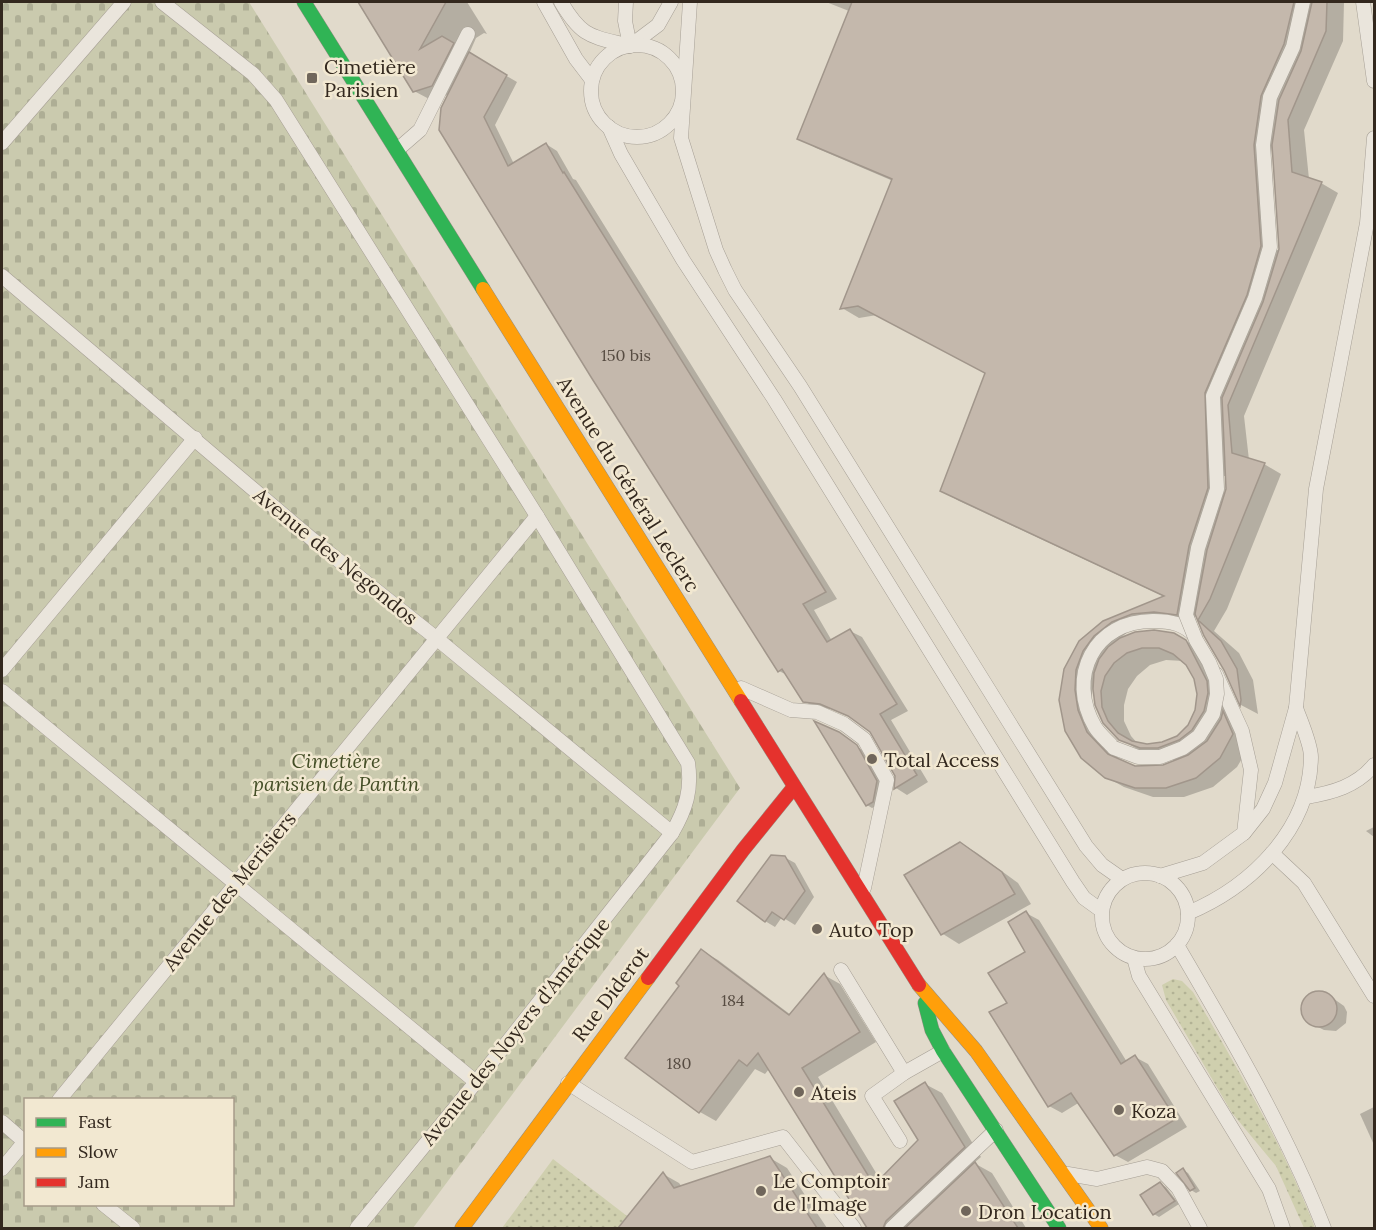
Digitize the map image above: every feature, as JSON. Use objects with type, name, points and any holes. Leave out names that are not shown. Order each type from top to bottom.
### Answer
[{"type":"main road","name":"Avenue du Général Leclerc","points":[[304,2],[920,987],[976,1051],[1101,1228]]},
{"type":"main road","name":"Rue Diderot","points":[[462,1228],[743,850],[794,787]]},
{"type":"main road","name":"Avenue du Général Leclerc","points":[[920,987],[932,1030],[943,1051],[1059,1228]]},
{"type":"lane","points":[[2,143],[124,2]]},
{"type":"lane","name":"Avenue des Noyers d'Amérique","points":[[162,2],[253,74],[276,100],[537,516],[687,763],[690,779],[684,814],[672,833],[476,1082],[357,1228]]},
{"type":"lane","points":[[544,2],[576,59],[592,81]]},
{"type":"lane","points":[[561,2],[572,22],[581,31],[630,46]]},
{"type":"lane","points":[[626,2],[625,21],[630,46]]},
{"type":"lane","points":[[630,46],[658,25],[671,2]]},
{"type":"lane","points":[[690,2],[681,138],[716,250],[735,290],[800,386],[1086,846],[1102,865],[1122,879]]},
{"type":"lane","points":[[1244,833],[1251,770],[1242,731],[1218,678],[1197,638],[1188,628],[1169,621],[1148,621],[1125,625],[1108,634],[1091,652],[1084,670],[1083,689],[1087,711],[1096,729],[1114,748],[1138,757],[1160,757],[1183,748],[1199,736],[1213,714],[1217,694],[1215,679],[1209,662],[1196,640],[1186,615],[1198,548],[1217,489],[1213,396],[1255,298],[1270,247],[1263,146],[1270,97],[1293,47],[1303,2]]},
{"type":"lane","points":[[1363,2],[1374,81]]},
{"type":"lane","points":[[397,150],[420,130],[468,34]]},
{"type":"lane","points":[[630,46],[646,46],[660,51],[672,62],[680,75],[683,91],[674,118],[657,132],[636,137],[622,134],[609,127],[593,106],[591,93],[592,81],[597,68],[606,57],[617,49],[630,46]]},
{"type":"lane","points":[[609,127],[621,154],[683,260],[774,399],[1073,882],[1084,898],[1102,911]]},
{"type":"lane","points":[[1160,876],[1177,888],[1185,899],[1188,913],[1187,927],[1177,945],[1167,953],[1154,958],[1134,958],[1121,952],[1107,938],[1102,911],[1109,893],[1122,879],[1140,873],[1160,876],[1203,863],[1244,833],[1263,809],[1275,783],[1296,708],[1316,489],[1367,223],[1374,138]]},
{"type":"lane","name":"Avenue des Negondos","points":[[2,276],[313,540],[436,638],[672,833]]},
{"type":"lane","points":[[2,670],[195,438]]},
{"type":"lane","name":"Avenue des Merisiers","points":[[61,1098],[537,516]]},
{"type":"lane","points":[[730,682],[791,710],[818,712],[844,724],[864,739],[887,780],[863,896]]},
{"type":"lane","points":[[2,691],[476,1082]]},
{"type":"lane","points":[[1188,913],[1219,897],[1245,879],[1272,853],[1297,819],[1306,797],[1311,754],[1296,708]]},
{"type":"lane","points":[[1306,797],[1349,786],[1374,765]]},
{"type":"lane","points":[[1272,853],[1304,883],[1374,996]]},
{"type":"lane","points":[[1177,945],[1279,1125],[1305,1179],[1324,1228]]},
{"type":"lane","points":[[1134,958],[1139,976],[1269,1189],[1283,1228]]},
{"type":"lane","points":[[841,970],[904,1073]]},
{"type":"lane","points":[[900,1141],[872,1096],[904,1073],[943,1051]]},
{"type":"lane","points":[[568,1083],[692,1162],[783,1137],[854,1228]]},
{"type":"lane","points":[[2,1122],[24,1140]]},
{"type":"lane","points":[[892,1228],[996,1130]]},
{"type":"lane","points":[[2,1168],[24,1142]]},
{"type":"lane","points":[[1061,1173],[1096,1179],[1147,1167],[1162,1171],[1178,1188],[1200,1228]]},
{"type":"lane","points":[[106,1206],[133,1228]]},
{"type":"green space","name":"Cimetière parisien de Pantin","points":[[2,2],[249,2],[740,788],[413,1228],[2,1228]]},
{"type":"green space","points":[[1173,979],[1182,981],[1193,992],[1227,1050],[1289,1167],[1315,1228],[1304,1228],[1276,1166],[1232,1113],[1166,1000],[1162,985]]},
{"type":"green space","points":[[553,1159],[627,1216],[618,1228],[502,1228]]},
{"type":"building","points":[[358,2],[446,2],[420,49],[442,36],[454,43],[432,86],[413,92]]},
{"type":"building","points":[[852,2],[1294,2],[1284,44],[1261,96],[1254,145],[1261,246],[1247,295],[1205,393],[1208,488],[1189,546],[1177,615],[1154,612],[1132,614],[1112,622],[1094,636],[1083,651],[1076,670],[1075,690],[1078,710],[1087,732],[1108,754],[1135,766],[1163,765],[1188,755],[1207,741],[1221,719],[1223,711],[1233,734],[1220,758],[1196,778],[1166,788],[1135,788],[1105,778],[1081,758],[1065,731],[1059,700],[1064,669],[1079,641],[1103,621],[1164,596],[940,491],[985,373],[858,306],[840,309],[892,179],[797,139]]},
{"type":"building","points":[[1312,2],[1327,2],[1326,31],[1288,120],[1292,172],[1322,182],[1228,405],[1232,453],[1265,463],[1210,599],[1198,620],[1221,641],[1237,669],[1240,706],[1195,614],[1207,550],[1226,489],[1222,398],[1263,302],[1279,249],[1272,145],[1279,100],[1301,51]]},
{"type":"building","points":[[469,52],[507,75],[484,117],[508,166],[546,143],[826,592],[803,604],[827,642],[850,629],[897,704],[880,714],[917,775],[894,789],[895,776],[870,732],[848,716],[820,704],[803,702],[782,669],[778,672],[591,377],[439,130],[441,108]]},
{"type":"building","points":[[1154,630],[1174,633],[1186,640],[1207,681],[1208,693],[1204,711],[1192,730],[1179,740],[1158,748],[1140,748],[1119,740],[1103,723],[1095,705],[1094,673],[1099,659],[1108,647],[1120,638],[1135,632]],"holes":[[[1142,648],[1159,648],[1173,654],[1186,665],[1194,679],[1197,694],[1195,710],[1188,725],[1177,736],[1162,742],[1147,744],[1132,741],[1118,733],[1108,721],[1102,707],[1101,691],[1105,676],[1114,663],[1127,653]]]},
{"type":"building","points":[[814,721],[839,732],[857,745],[877,781],[873,802],[866,806]]},
{"type":"building","points":[[960,842],[1002,872],[1015,894],[941,935],[904,875]]},
{"type":"building","points":[[771,855],[785,856],[805,891],[784,920],[772,912],[765,922],[737,901]]},
{"type":"building","points":[[1026,911],[1121,1064],[1135,1055],[1176,1119],[1114,1156],[1071,1093],[1048,1107],[989,1012],[1007,1003],[988,973],[1025,952],[1008,922]]},
{"type":"building","points":[[701,949],[789,1015],[824,973],[860,1032],[802,1068],[874,1185],[918,1140],[894,1101],[925,1082],[965,1147],[886,1221],[883,1228],[867,1228],[758,1053],[747,1066],[739,1060],[699,1113],[625,1058],[679,986],[676,983]]},
{"type":"building","points":[[1319,991],[1332,996],[1337,1009],[1332,1022],[1319,1027],[1306,1022],[1301,1009],[1306,996]]},
{"type":"building","name":"Le Comptoir de l'Image","points":[[770,1156],[817,1228],[618,1228],[663,1172],[674,1188]]},
{"type":"building","name":"Dron Location","points":[[975,1162],[1018,1228],[905,1228]]},
{"type":"building","points":[[1183,1168],[1195,1188],[1190,1191],[1176,1173]]},
{"type":"building","points":[[1160,1182],[1175,1201],[1153,1215],[1140,1195]]},
{"type":"traffic: fast","points":[[304,2],[483,289]]},
{"type":"traffic: fast","points":[[925,1003],[932,1030],[943,1051],[1059,1228]]},
{"type":"traffic: slow","points":[[483,289],[741,701]]},
{"type":"traffic: slow","points":[[462,1228],[648,978]]},
{"type":"traffic: slow","points":[[919,985],[976,1051],[1101,1228]]},
{"type":"traffic: jam","points":[[741,701],[919,985]]},
{"type":"traffic: jam","points":[[648,978],[743,850],[794,787]]},
{"type":"place","name":"Cimetière Parisien","points":[[312,78]]},
{"type":"place","name":"Total Access","points":[[872,759]]},
{"type":"place","name":"Auto Top","points":[[817,929]]},
{"type":"place","name":"Ateis","points":[[799,1092]]},
{"type":"place","name":"Koza","points":[[1119,1110]]},
{"type":"place","name":"Le Comptoir de l'Image","points":[[761,1191]]},
{"type":"place","name":"Dron Location","points":[[966,1211]]}]
